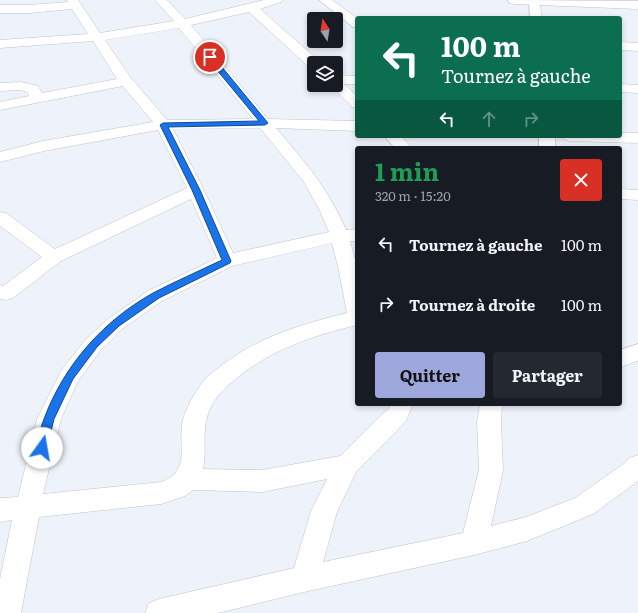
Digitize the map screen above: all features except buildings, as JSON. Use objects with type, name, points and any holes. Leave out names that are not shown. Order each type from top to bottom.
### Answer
[{"type":"street","points":[[161,0],[182,23],[311,180],[329,211],[348,236],[349,271],[355,304]]},
{"type":"street","points":[[0,44],[96,36],[182,23],[252,8],[277,0]]},
{"type":"street","points":[[325,0],[355,22]]},
{"type":"street","points":[[514,0],[638,5]]},
{"type":"street","points":[[534,1],[536,16]]},
{"type":"street","points":[[0,9],[30,9],[74,2],[126,81],[163,125],[196,190],[227,261]]},
{"type":"street","points":[[252,8],[307,58]]},
{"type":"street","points":[[622,46],[638,47]]},
{"type":"street","points":[[343,79],[355,80]]},
{"type":"street","points":[[0,106],[126,81]]},
{"type":"street","points":[[0,87],[27,86],[33,89],[37,98]]},
{"type":"street","points":[[622,88],[638,89]]},
{"type":"street","points":[[343,91],[355,102]]},
{"type":"street","points":[[0,157],[44,146],[163,125],[265,123],[355,126]]},
{"type":"street","points":[[394,138],[402,146]]},
{"type":"street","points":[[622,138],[638,138]]},
{"type":"street","points":[[2,295],[54,257],[196,190]]},
{"type":"street","points":[[622,194],[638,195]]},
{"type":"street","points":[[0,217],[54,257]]},
{"type":"street","points":[[7,613],[28,506],[49,419],[68,377],[93,345],[115,324],[156,296],[227,261],[348,236]]},
{"type":"street","points":[[0,510],[161,492],[177,488],[187,479],[191,470],[195,419],[210,388],[234,367],[255,352],[282,339],[312,328],[355,318]]},
{"type":"street","points":[[622,358],[638,352]]},
{"type":"street","points":[[304,579],[324,511],[347,465],[398,414],[401,406]]},
{"type":"street","points":[[474,543],[491,470],[489,422],[491,406]]},
{"type":"street","points":[[187,479],[262,481],[347,465]]},
{"type":"street","points":[[159,613],[304,579],[474,543],[527,529],[584,506],[634,470],[638,465]]},
{"type":"route","points":[[42,448],[49,419],[68,377],[93,345],[115,324],[156,296],[227,261],[196,190],[163,125],[265,123],[210,57]]}]
